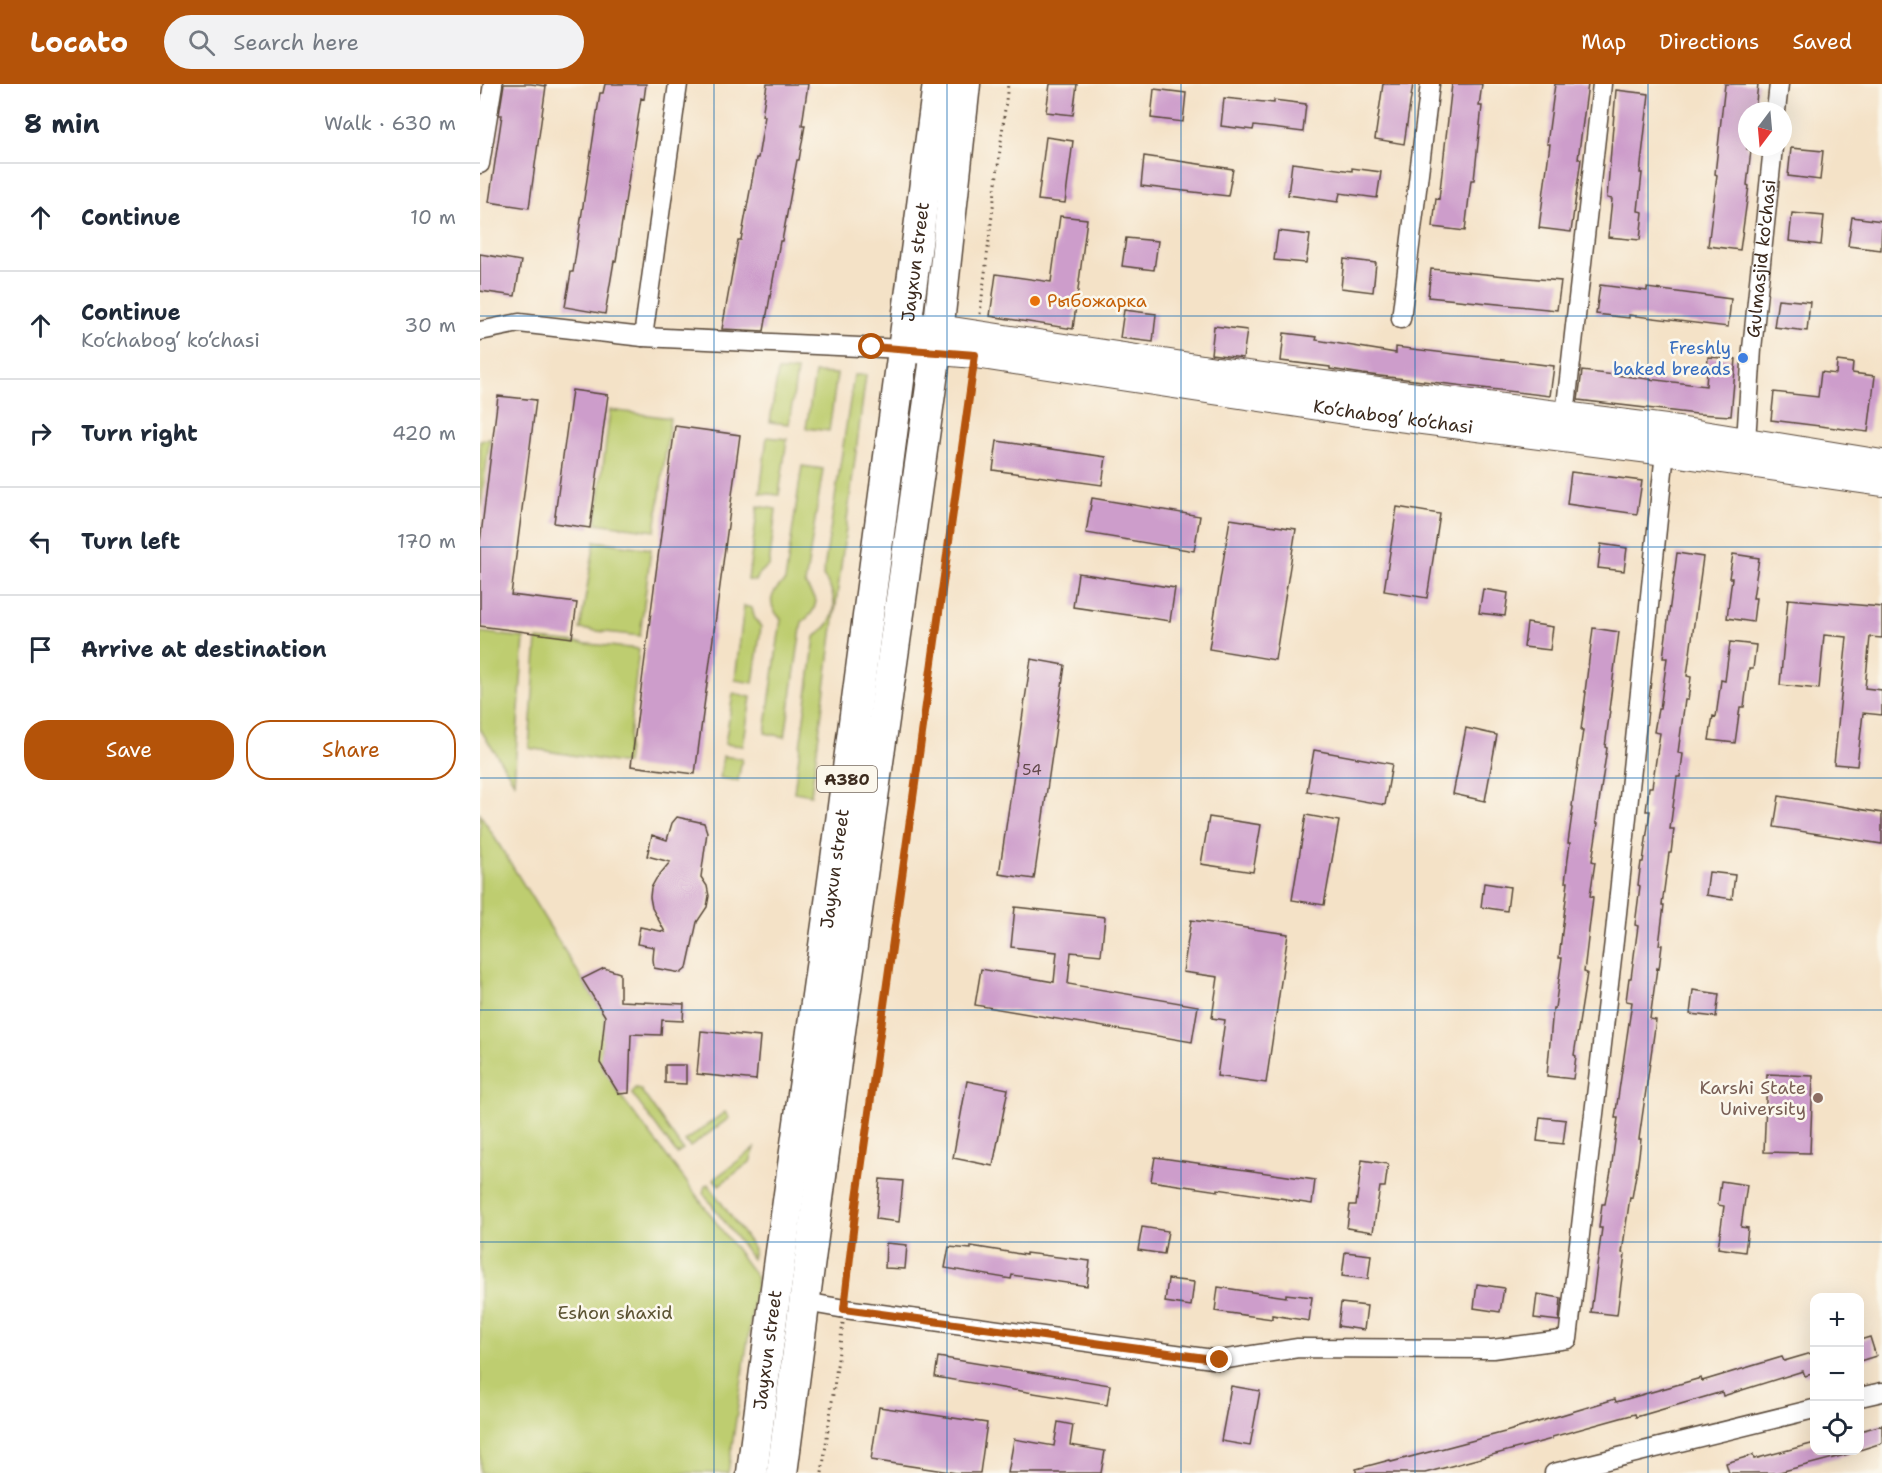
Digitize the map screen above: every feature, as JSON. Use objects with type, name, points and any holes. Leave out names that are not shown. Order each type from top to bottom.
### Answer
[{"type":"highway","name":"Jayxun street","points":[[782,1473],[807,1289],[822,1060],[868,618],[938,84]]},
{"type":"highway","name":"Jayxun street","points":[[752,1473],[778,1273],[822,1060],[898,621],[938,340],[965,84]]},
{"type":"highway","points":[[868,618],[898,621]]},
{"type":"highway","points":[[778,1273],[807,1289]]},
{"type":"main road","name":"Ko‘chabog‘ ko‘chasi","points":[[906,337],[1216,370],[1666,428],[1882,463]]},
{"type":"main road","name":"Ko‘chabog‘ ko‘chasi","points":[[976,344],[1352,412],[1665,452],[1882,483]]},
{"type":"street","points":[[480,164],[493,84]]},
{"type":"street","points":[[643,337],[678,84]]},
{"type":"street","points":[[1401,319],[1430,84]]},
{"type":"street","points":[[1565,415],[1602,84]]},
{"type":"street","points":[[1777,102],[1779,84]]},
{"type":"street","name":"Gulmasjid ko'chasi","points":[[1746,441],[1752,349],[1772,156]]},
{"type":"street","points":[[480,331],[519,323],[643,337],[906,337]]},
{"type":"street","points":[[807,1289],[844,1309],[1220,1360],[1298,1348],[1493,1350],[1568,1339],[1614,943],[1665,452]]},
{"type":"street","points":[[1864,1396],[1882,1392]]},
{"type":"street","points":[[1554,1473],[1810,1410]]},
{"type":"path","points":[[822,1473],[856,1205],[976,344],[1008,84]]},
{"type":"green space","points":[[778,371],[797,371],[789,424],[770,422]]},
{"type":"green space","points":[[815,373],[837,374],[829,431],[806,428]]},
{"type":"green space","points":[[854,375],[866,375],[811,795],[794,792],[815,637],[828,625],[834,611],[834,599],[823,576]]},
{"type":"green space","points":[[610,410],[670,418],[655,531],[596,523]]},
{"type":"green space","points":[[767,437],[787,439],[779,495],[760,493]]},
{"type":"green space","points":[[490,438],[480,512],[480,441]]},
{"type":"green space","points":[[802,466],[823,469],[805,584],[816,601],[811,613],[802,622],[785,737],[765,733],[781,619],[773,608],[772,599],[773,594],[785,581]]},
{"type":"green space","points":[[758,506],[776,509],[769,566],[760,572],[756,581],[748,580]]},
{"type":"green space","points":[[595,541],[651,549],[640,636],[580,629]]},
{"type":"green space","points":[[744,606],[752,608],[755,619],[761,627],[753,683],[735,680]]},
{"type":"green space","points":[[480,632],[524,638],[514,782],[480,729]]},
{"type":"green space","points":[[537,639],[639,649],[626,764],[529,748]]},
{"type":"green space","points":[[733,694],[751,697],[743,746],[725,744]]},
{"type":"green space","points":[[723,756],[742,759],[738,781],[720,778]]},
{"type":"green space","name":"Eshon shaxid","points":[[480,814],[605,1016],[601,1063],[619,1094],[757,1278],[728,1473],[480,1473]]},
{"type":"green space","points":[[635,1088],[640,1089],[683,1150],[677,1154],[632,1094]]},
{"type":"green space","points":[[725,1112],[729,1118],[690,1147],[685,1141]]},
{"type":"green space","points":[[755,1148],[750,1162],[719,1185],[714,1179]]},
{"type":"green space","points":[[708,1184],[754,1249],[752,1259],[703,1193]]},
{"type":"building","points":[[504,84],[546,86],[529,208],[489,202],[502,115],[499,115]]},
{"type":"building","points":[[605,84],[646,84],[644,99],[641,98],[616,261],[614,261],[605,314],[565,307],[571,272],[573,272],[600,93],[603,93]]},
{"type":"building","points":[[767,84],[808,84],[802,125],[805,125],[799,160],[797,160],[782,241],[780,241],[764,331],[722,329],[738,240],[741,240],[756,158],[758,158],[765,116],[762,116]]},
{"type":"building","points":[[1050,84],[1077,84],[1073,115],[1046,112]]},
{"type":"building","points":[[1383,84],[1413,84],[1404,144],[1375,139]]},
{"type":"building","points":[[1452,84],[1482,84],[1479,106],[1482,106],[1474,180],[1471,180],[1465,231],[1433,227],[1436,198],[1439,199]]},
{"type":"building","points":[[1555,84],[1588,84],[1571,232],[1539,228]]},
{"type":"building","points":[[1725,84],[1758,84],[1756,102],[1738,102],[1738,156],[1750,156],[1747,185],[1749,186],[1740,250],[1708,246],[1717,175],[1715,174]]},
{"type":"building","points":[[1154,89],[1186,93],[1183,122],[1151,118]]},
{"type":"building","points":[[1616,90],[1649,94],[1640,173],[1642,173],[1638,211],[1643,212],[1640,240],[1608,237],[1612,199],[1607,198]]},
{"type":"building","points":[[1224,98],[1306,104],[1303,132],[1254,126],[1253,130],[1221,126]]},
{"type":"building","points":[[1046,137],[1073,141],[1065,203],[1038,200]]},
{"type":"building","points":[[1792,148],[1823,151],[1820,180],[1788,176]]},
{"type":"building","points":[[1144,156],[1233,169],[1228,196],[1141,186]]},
{"type":"building","points":[[1292,163],[1352,171],[1352,168],[1381,172],[1377,198],[1340,193],[1338,202],[1288,195]]},
{"type":"building","points":[[1792,213],[1824,216],[1821,245],[1789,241]]},
{"type":"building","name":"Рыбожарка","points":[[1060,216],[1087,219],[1073,329],[990,316],[996,274],[1051,282]]},
{"type":"building","points":[[1852,217],[1882,221],[1881,250],[1848,246]]},
{"type":"building","points":[[1278,231],[1310,235],[1306,263],[1274,260]]},
{"type":"building","points":[[1126,238],[1158,241],[1154,270],[1122,266]]},
{"type":"building","points":[[480,254],[521,261],[515,296],[480,291]]},
{"type":"building","points":[[1344,259],[1376,263],[1373,292],[1341,288]]},
{"type":"building","points":[[1431,269],[1561,281],[1557,310],[1428,297]]},
{"type":"building","points":[[1600,285],[1647,291],[1647,288],[1731,299],[1728,327],[1629,315],[1629,318],[1596,314]]},
{"type":"building","points":[[1778,299],[1810,302],[1807,331],[1774,327]]},
{"type":"building","points":[[1124,310],[1156,314],[1153,342],[1120,338]]},
{"type":"building","points":[[1214,326],[1247,330],[1243,358],[1211,354]]},
{"type":"building","points":[[1284,333],[1317,337],[1316,340],[1396,353],[1396,347],[1554,366],[1550,396],[1363,374],[1281,361]]},
{"type":"building","points":[[1708,357],[1736,359],[1731,416],[1578,400],[1582,371],[1706,386]]},
{"type":"building","points":[[1837,361],[1853,363],[1852,373],[1875,376],[1868,432],[1771,420],[1774,392],[1818,397],[1821,372],[1836,374]]},
{"type":"building","points":[[572,390],[608,395],[590,528],[554,523]]},
{"type":"building","points":[[498,396],[536,400],[511,595],[577,603],[572,638],[480,626],[480,543]]},
{"type":"building","points":[[675,426],[740,435],[695,774],[631,766]]},
{"type":"building","points":[[997,441],[1106,457],[1102,485],[993,470]]},
{"type":"building","points":[[1571,472],[1642,481],[1637,514],[1567,504]]},
{"type":"building","points":[[1092,498],[1200,516],[1194,551],[1086,533]]},
{"type":"building","points":[[1397,507],[1440,514],[1427,598],[1384,591]]},
{"type":"building","points":[[1230,519],[1296,529],[1275,660],[1209,649]]},
{"type":"building","points":[[1601,544],[1627,548],[1624,571],[1598,568]]},
{"type":"building","points":[[1677,553],[1703,557],[1687,676],[1691,677],[1688,700],[1685,700],[1678,753],[1683,754],[1680,777],[1677,777],[1670,829],[1674,829],[1662,905],[1664,905],[1659,945],[1662,945],[1650,1019],[1656,1020],[1639,1139],[1641,1139],[1638,1163],[1632,1198],[1630,1197],[1622,1253],[1625,1254],[1617,1315],[1591,1312],[1602,1228],[1599,1228],[1602,1204],[1605,1204],[1611,1171],[1618,1118],[1615,1118],[1632,1002],[1626,1001],[1638,926],[1635,925],[1640,886],[1638,885],[1650,811],[1646,811],[1649,787],[1652,787],[1660,733],[1654,732],[1658,709],[1660,709],[1667,658],[1663,658]]},
{"type":"building","points":[[1733,554],[1759,558],[1753,598],[1756,598],[1753,622],[1727,618]]},
{"type":"building","points":[[1078,573],[1175,588],[1170,621],[1073,607]]},
{"type":"building","points":[[1483,589],[1508,593],[1505,616],[1479,613]]},
{"type":"building","points":[[1788,599],[1882,607],[1882,638],[1870,637],[1865,688],[1882,690],[1882,715],[1863,713],[1857,766],[1834,764],[1847,637],[1824,635],[1819,689],[1780,685]]},
{"type":"building","points":[[1527,623],[1553,627],[1550,650],[1524,647]]},
{"type":"building","points":[[1593,628],[1619,632],[1592,861],[1595,862],[1590,896],[1593,897],[1584,972],[1587,973],[1574,1055],[1576,1056],[1573,1079],[1547,1076],[1553,1008],[1555,1008],[1562,958],[1559,958],[1568,882],[1565,882],[1570,843],[1568,843],[1583,730],[1581,730]]},
{"type":"building","points":[[1730,642],[1756,645],[1753,669],[1749,669],[1744,707],[1740,707],[1735,743],[1709,740],[1713,716],[1716,717],[1721,680],[1725,681]]},
{"type":"building","points":[[1031,659],[1065,665],[1034,879],[999,874]]},
{"type":"building","points":[[1466,728],[1497,735],[1485,801],[1453,794]]},
{"type":"building","points":[[1314,750],[1392,764],[1385,805],[1307,791]]},
{"type":"building","points":[[1779,796],[1882,813],[1882,844],[1774,827]]},
{"type":"building","points":[[1306,815],[1339,821],[1324,905],[1292,900]]},
{"type":"building","points":[[677,817],[704,823],[707,832],[701,877],[707,886],[709,896],[707,907],[697,922],[687,968],[681,973],[654,968],[654,947],[637,944],[640,927],[665,932],[652,908],[650,897],[651,888],[656,879],[670,862],[647,856],[652,835],[667,840],[672,823]]},
{"type":"building","points":[[1209,817],[1261,825],[1253,872],[1201,864]]},
{"type":"building","points":[[1709,872],[1735,875],[1732,899],[1706,895]]},
{"type":"building","points":[[1484,883],[1510,887],[1507,911],[1481,907]]},
{"type":"building","points":[[1015,907],[1105,917],[1101,955],[1071,952],[1068,984],[1198,1006],[1192,1042],[975,1005],[981,969],[1054,982],[1057,952],[1011,947]]},
{"type":"building","points":[[1191,920],[1288,934],[1266,1083],[1217,1076],[1225,1020],[1212,1018],[1218,977],[1183,972]]},
{"type":"building","points":[[604,968],[620,973],[620,1001],[684,1004],[683,1021],[662,1020],[661,1035],[631,1034],[629,1093],[619,1094],[600,1063],[605,1016],[582,979]]},
{"type":"building","points":[[1693,990],[1719,994],[1716,1017],[1690,1014]]},
{"type":"building","points":[[701,1031],[760,1037],[756,1080],[697,1074]]},
{"type":"building","points":[[665,1065],[686,1065],[686,1084],[665,1083]]},
{"type":"building","points":[[1767,1074],[1813,1076],[1810,1153],[1764,1152]]},
{"type":"building","points":[[967,1081],[1008,1089],[993,1166],[953,1158]]},
{"type":"building","points":[[1540,1117],[1566,1120],[1563,1144],[1537,1141]]},
{"type":"building","points":[[1155,1157],[1315,1180],[1312,1204],[1151,1181]]},
{"type":"building","points":[[1362,1160],[1388,1164],[1385,1187],[1380,1187],[1373,1232],[1347,1228],[1350,1205],[1356,1205]]},
{"type":"building","points":[[880,1179],[903,1181],[899,1222],[876,1219]]},
{"type":"building","points":[[1721,1181],[1747,1185],[1741,1227],[1748,1228],[1745,1252],[1718,1248],[1724,1206],[1718,1205]]},
{"type":"building","points":[[1142,1227],[1168,1231],[1164,1254],[1138,1250]]},
{"type":"building","points":[[886,1243],[907,1245],[905,1269],[885,1268]]},
{"type":"building","points":[[971,1246],[1026,1255],[1026,1253],[1090,1261],[1087,1286],[1012,1275],[1011,1279],[945,1268],[949,1247],[971,1249]]},
{"type":"building","points":[[1345,1252],[1371,1255],[1368,1279],[1342,1276]]},
{"type":"building","points":[[1168,1279],[1194,1282],[1191,1306],[1165,1302]]},
{"type":"building","points":[[1477,1284],[1504,1288],[1500,1312],[1474,1308]]},
{"type":"building","points":[[1218,1287],[1286,1297],[1286,1294],[1312,1297],[1309,1321],[1272,1315],[1272,1319],[1215,1311]]},
{"type":"building","points":[[1537,1294],[1561,1298],[1559,1321],[1534,1318]]},
{"type":"building","points":[[1341,1303],[1367,1306],[1364,1330],[1338,1326]]},
{"type":"building","points":[[1870,1337],[1876,1356],[1864,1360],[1864,1339]]},
{"type":"building","points":[[1810,1353],[1810,1374],[1805,1376],[1803,1371],[1723,1396],[1722,1392],[1636,1417],[1635,1414],[1425,1473],[1356,1473],[1356,1469],[1505,1432],[1615,1399],[1616,1402],[1701,1378],[1702,1381],[1782,1357],[1784,1361]]},
{"type":"building","points":[[938,1357],[1110,1385],[1107,1405],[935,1377]]},
{"type":"building","points":[[1231,1386],[1260,1391],[1250,1446],[1221,1441]]},
{"type":"building","points":[[879,1407],[987,1423],[980,1473],[957,1473],[871,1460]]},
{"type":"building","points":[[1058,1422],[1073,1425],[1070,1445],[1105,1451],[1101,1473],[1008,1473],[1014,1439],[1054,1446]]},
{"type":"building","points":[[1882,1425],[1882,1443],[1864,1449],[1864,1430]]},
{"type":"building","points":[[1810,1444],[1810,1455],[1845,1455],[1776,1473],[1729,1473],[1726,1463],[1753,1455],[1754,1459]]},
{"type":"place","name":"Рыбожарка","points":[[1035,301]]},
{"type":"place","name":"Freshly baked breads","points":[[1743,358]]},
{"type":"place","name":"Karshi State University","points":[[1818,1098]]},
{"type":"route","points":[[872,347],[975,355],[856,1205],[844,1309],[1220,1360]]}]
